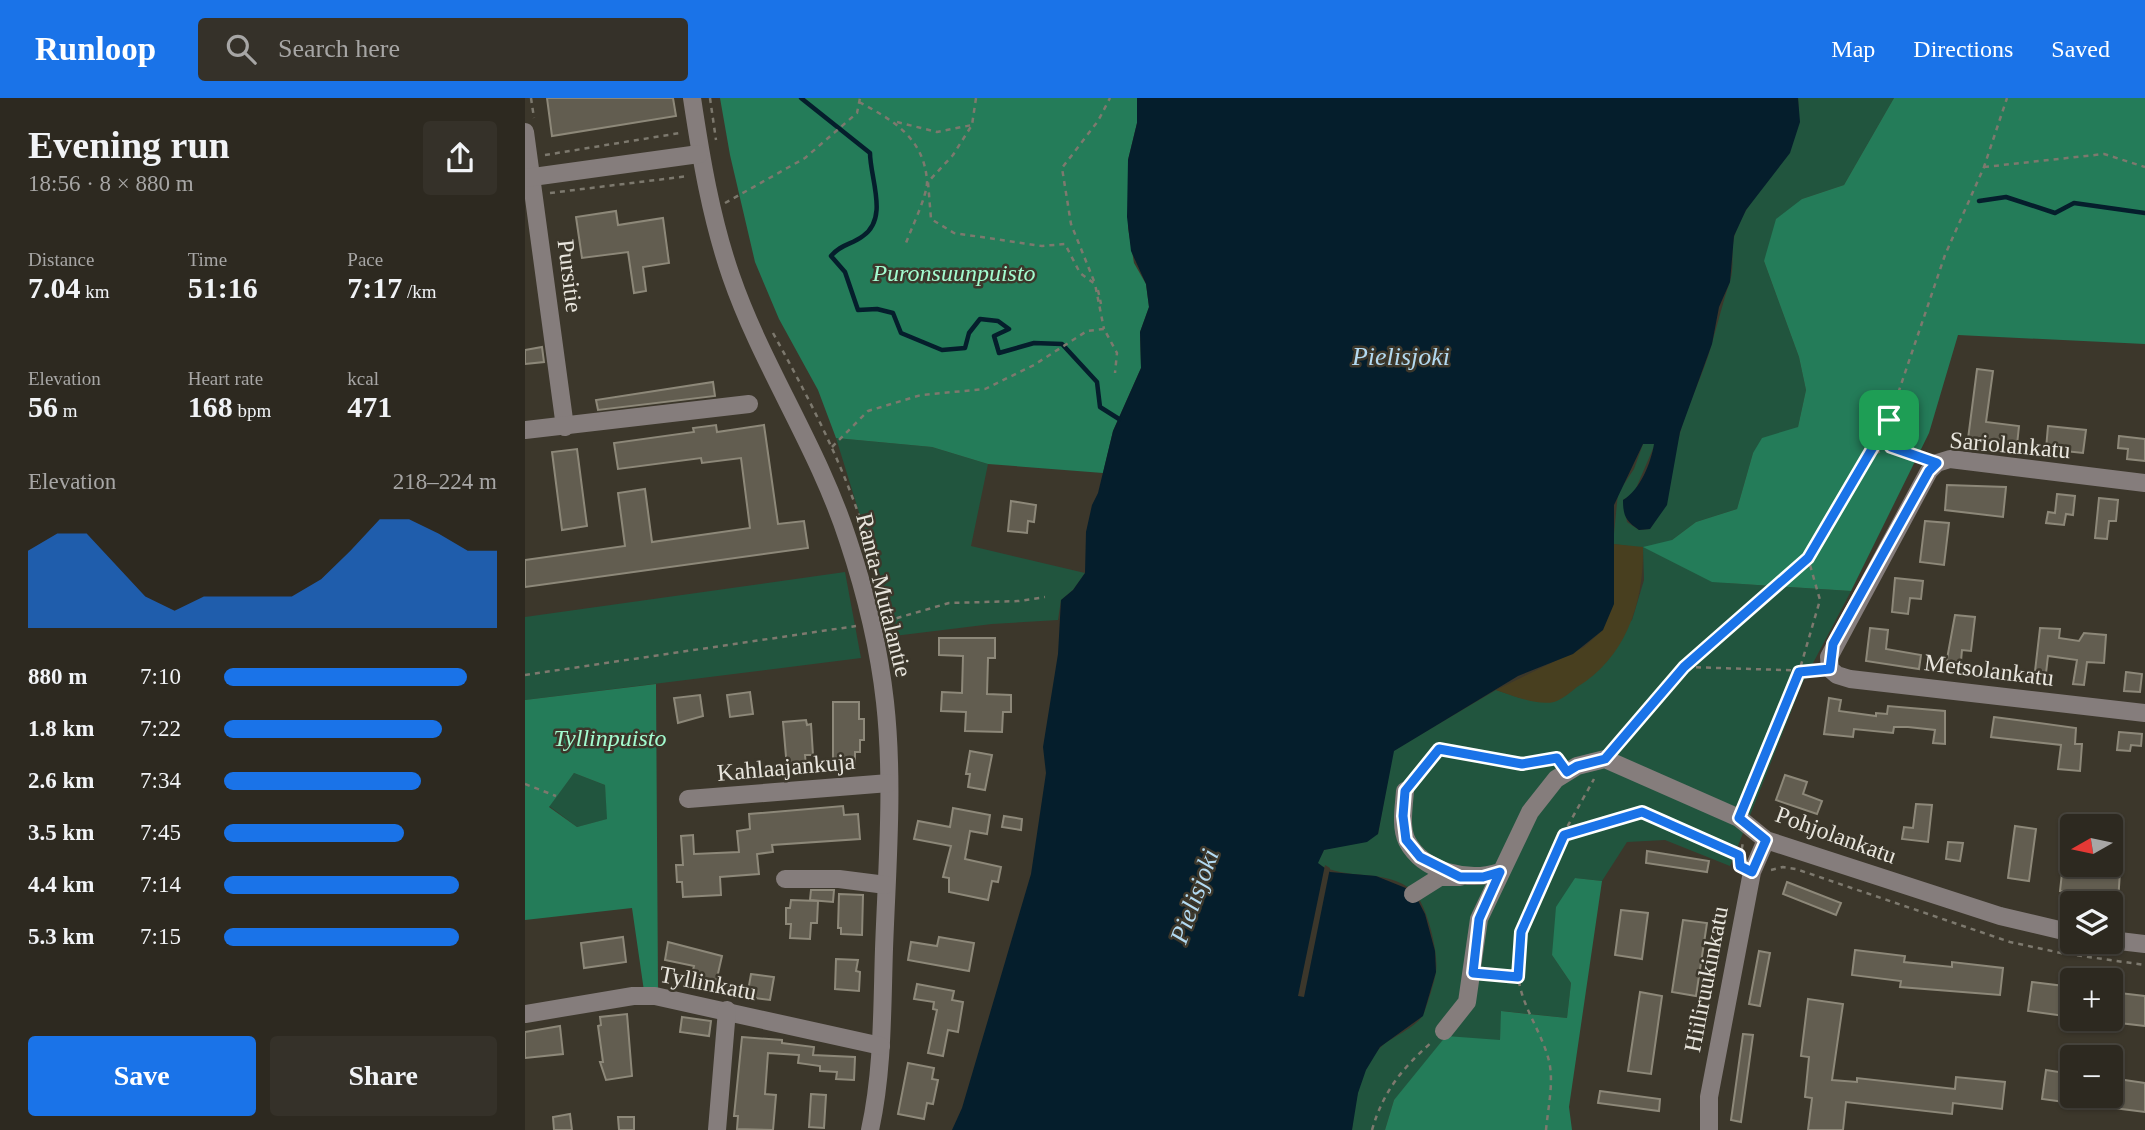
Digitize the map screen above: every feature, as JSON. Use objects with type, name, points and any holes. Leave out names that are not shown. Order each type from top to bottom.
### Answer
[{"type":"street","name":"Ranta-Mutalantie","points":[[692,98],[706,128],[699,154],[703,174],[720,204],[731,276],[832,496],[879,623],[889,783],[881,1046],[870,1130]]},
{"type":"street","name":"Pursitie","points":[[525,132],[565,427]]},
{"type":"street","points":[[531,183],[699,154]]},
{"type":"street","points":[[525,430],[748,404]]},
{"type":"street","name":"Sariolankatu","points":[[1830,669],[1833,644],[1929,471],[1937,463],[1949,459],[2145,483]]},
{"type":"street","name":"Metsolankatu","points":[[1830,669],[1850,679],[2145,713]]},
{"type":"street","points":[[1444,1031],[1467,1002],[1479,919],[1530,812],[1561,775],[1577,766],[1605,759]]},
{"type":"street","name":"Pohjolankatu","points":[[1605,759],[1739,818],[1766,840],[1976,909],[2060,930]]},
{"type":"street","name":"Kahlaajankuja","points":[[688,799],[889,783]]},
{"type":"street","points":[[1405,791],[1403,816],[1406,840],[1420,857],[1460,877]]},
{"type":"street","name":"Hiiliruukinkatu","points":[[1709,1130],[1709,1097],[1752,872],[1766,840]]},
{"type":"street","points":[[1413,894],[1440,877],[1483,877],[1500,872]]},
{"type":"street","points":[[785,879],[839,879],[886,884]]},
{"type":"street","points":[[2123,941],[2145,944]]},
{"type":"street","name":"Tyllinkatu","points":[[525,1014],[633,996],[655,996],[881,1046]]},
{"type":"street","points":[[717,1130],[727,1010]]},
{"type":"path","points":[[710,98],[706,128],[717,149]]},
{"type":"path","points":[[906,243],[928,183],[953,155],[972,125],[976,98]]},
{"type":"path","points":[[1110,98],[1098,121],[1062,168],[1071,224],[1095,284],[1104,329],[1117,353],[1115,373]]},
{"type":"path","points":[[1546,1130],[1549,1061],[1524,1000],[1518,977],[1521,932],[1564,835],[1605,759],[1684,667],[1808,558],[1889,420],[1945,255],[1984,167],[2007,98]]},
{"type":"path","points":[[720,204],[805,158],[857,113],[859,100],[896,121],[937,132],[972,125]]},
{"type":"path","points":[[896,121],[915,141],[928,183],[931,219],[954,233],[1042,246],[1065,244],[1080,273],[1095,284]]},
{"type":"path","points":[[529,158],[706,128]]},
{"type":"path","points":[[1984,167],[2104,154],[2145,167]]},
{"type":"path","points":[[531,183],[703,174]]},
{"type":"path","points":[[720,204],[725,192]]},
{"type":"path","points":[[832,447],[868,411],[921,395],[985,388],[1034,365],[1087,331],[1104,329]]},
{"type":"path","points":[[772,331],[832,447],[858,512],[869,549]]},
{"type":"path","points":[[1889,420],[1891,447]]},
{"type":"path","points":[[1866,457],[1891,447],[1937,463]]},
{"type":"path","points":[[1808,558],[1820,600],[1799,672],[1739,818],[1743,840],[1739,855],[1740,866],[1764,875],[1783,867],[1796,869],[2010,942],[2061,953],[2145,965]]},
{"type":"path","points":[[525,676],[879,623],[949,603],[1019,601],[1045,597]]},
{"type":"path","points":[[879,623],[885,609]]},
{"type":"path","points":[[1684,667],[1799,672],[1830,669]]},
{"type":"path","points":[[1405,791],[1439,749],[1522,764],[1557,758],[1561,775]]},
{"type":"path","points":[[525,784],[557,796]]},
{"type":"path","points":[[1564,835],[1642,812],[1739,855]]},
{"type":"path","points":[[1473,973],[1518,977]]},
{"type":"path","points":[[1372,1130],[1380,1103],[1397,1077],[1444,1031]]},
{"type":"green space","name":"Puronsuunpuisto","points":[[720,98],[1137,98],[1137,123],[1128,160],[1128,228],[1134,263],[1146,284],[1149,307],[1140,332],[1141,368],[1113,431],[1103,473],[988,464],[932,447],[836,438],[818,390],[779,319],[755,262],[730,155]]},
{"type":"green space","points":[[1798,98],[1894,98],[1844,185],[1802,199],[1764,261],[1799,357],[1806,390],[1798,427],[1753,453],[1737,509],[1696,522],[1672,540],[1728,583],[1851,591],[1802,684],[1730,866],[1665,840],[1627,842],[1602,881],[1575,878],[1552,955],[1571,983],[1567,1018],[1502,1011],[1500,1040],[1394,1100],[1385,1130],[1352,1130],[1357,1096],[1368,1064],[1382,1046],[1416,1023],[1424,1013],[1435,977],[1436,954],[1423,907],[1413,891],[1391,879],[1340,872],[1317,863],[1324,850],[1378,834],[1393,751],[1496,690],[1520,698],[1632,620],[1644,580],[1643,548],[1613,544],[1618,493],[1634,469],[1643,444],[1655,444],[1634,493],[1623,500],[1627,522],[1639,530],[1650,529],[1668,492],[1683,422],[1709,354],[1730,281],[1735,234],[1743,215],[1776,170],[1793,139],[1798,120]]},
{"type":"green space","points":[[1894,98],[2145,98],[2145,344],[1958,335],[1929,433],[1851,591],[1712,582],[1643,547],[1672,540],[1696,522],[1737,509],[1753,453],[1762,438],[1798,427],[1806,390],[1799,357],[1764,261],[1776,219],[1802,199],[1844,185]]},
{"type":"green space","points":[[836,438],[932,447],[988,464],[971,546],[1085,573],[1073,590],[1061,600],[1058,620],[992,624],[894,636],[887,603]]},
{"type":"green space","points":[[845,572],[861,658],[525,700],[525,617]]},
{"type":"green space","name":"Tyllinpuisto","points":[[656,684],[658,989],[644,991],[632,908],[525,920],[525,700]],"holes":[[[574,773],[605,785],[607,819],[577,827],[549,807]]]},
{"type":"green space","points":[[574,773],[605,785],[608,819],[577,827],[549,806]]},
{"type":"green space","points":[[1575,878],[1602,881],[1569,1107],[1572,1130],[1385,1130],[1394,1100],[1446,1036],[1500,1040],[1501,1011],[1567,1018],[1571,983],[1552,955],[1556,907]]},
{"type":"sand","points":[[1613,544],[1643,547],[1640,588],[1635,608],[1629,627],[1608,660],[1594,675],[1554,702],[1532,701],[1496,690],[1584,647],[1603,630]]},
{"type":"water","name":"Pielisjoki","points":[[1137,98],[1798,98],[1800,122],[1790,153],[1746,210],[1734,236],[1730,282],[1719,307],[1712,344],[1680,432],[1667,505],[1650,529],[1639,530],[1628,521],[1625,514],[1623,500],[1635,490],[1653,451],[1654,444],[1643,444],[1614,505],[1614,604],[1603,630],[1573,654],[1518,676],[1394,751],[1378,834],[1367,842],[1324,850],[1318,863],[1330,872],[1376,876],[1413,891],[1425,914],[1435,951],[1436,972],[1423,1016],[1380,1047],[1366,1070],[1358,1093],[1352,1130],[952,1130],[962,1108],[1031,874],[1046,773],[1043,747],[1058,654],[1061,600],[1073,590],[1085,573],[1086,532],[1092,505],[1098,493],[1113,431],[1141,368],[1140,332],[1149,307],[1146,284],[1131,251],[1127,217],[1128,160],[1137,123]]},
{"type":"pier","points":[[1325,865],[1330,868],[1304,997],[1298,996]]},
{"type":"building","points":[[547,98],[673,98],[676,116],[552,136]]},
{"type":"building","points":[[616,211],[618,225],[663,218],[669,263],[643,267],[646,291],[634,293],[628,252],[582,258],[576,217]]},
{"type":"building","points":[[542,347],[544,362],[525,364],[525,350]]},
{"type":"building","points":[[1977,369],[1993,371],[1986,422],[2019,426],[2017,445],[1968,439]]},
{"type":"building","points":[[713,382],[715,396],[598,410],[596,400]]},
{"type":"building","points":[[716,425],[717,432],[764,425],[778,524],[804,521],[808,548],[525,587],[525,560],[625,546],[618,493],[645,489],[652,542],[750,528],[741,458],[702,463],[701,458],[618,469],[614,443],[694,432],[693,428]]},
{"type":"building","points":[[2048,426],[2086,430],[2083,453],[2046,449]]},
{"type":"building","points":[[2119,436],[2145,439],[2145,461],[2127,459],[2128,449],[2118,448]]},
{"type":"building","points":[[577,449],[587,526],[562,530],[552,452]]},
{"type":"building","points":[[1947,485],[2006,487],[2003,517],[1945,510]]},
{"type":"building","points":[[2057,494],[2075,496],[2073,515],[2066,514],[2064,525],[2046,523],[2048,512],[2055,513]]},
{"type":"building","points":[[2099,498],[2118,500],[2116,521],[2109,521],[2107,539],[2095,538]]},
{"type":"building","points":[[1011,501],[1036,505],[1034,522],[1028,521],[1027,533],[1008,531]]},
{"type":"building","points":[[1925,521],[1949,523],[1944,565],[1920,562]]},
{"type":"building","points":[[1895,578],[1923,581],[1921,599],[1910,598],[1908,614],[1892,612]]},
{"type":"building","points":[[1955,615],[1975,617],[1971,651],[1962,650],[1960,672],[1945,670]]},
{"type":"building","points":[[1870,628],[1888,630],[1886,649],[1921,655],[1919,669],[1866,661]]},
{"type":"building","points":[[2040,628],[2060,629],[2059,638],[2079,641],[2084,633],[2106,635],[2104,663],[2087,662],[2084,685],[2073,684],[2077,660],[2048,656],[2045,682],[2034,680]]},
{"type":"building","points":[[939,638],[995,638],[995,658],[988,658],[987,694],[1011,695],[1011,712],[1003,712],[1002,732],[965,731],[966,712],[941,711],[942,692],[962,693],[963,656],[939,655]]},
{"type":"building","points":[[2126,672],[2142,674],[2140,692],[2124,691]]},
{"type":"building","points":[[750,692],[753,714],[730,717],[727,695]]},
{"type":"building","points":[[700,695],[703,716],[678,723],[674,698]]},
{"type":"building","points":[[1829,698],[1841,700],[1839,711],[1876,716],[1876,713],[1887,714],[1888,706],[1945,711],[1945,744],[1933,743],[1935,730],[1908,727],[1894,727],[1893,733],[1854,729],[1853,737],[1824,734]]},
{"type":"building","points":[[833,702],[859,702],[859,719],[864,719],[864,740],[860,740],[860,752],[855,752],[855,764],[833,764]]},
{"type":"building","points":[[1994,717],[2076,728],[2075,744],[2082,744],[2080,771],[2058,769],[2061,745],[1991,737]]},
{"type":"building","points":[[806,720],[807,725],[811,724],[813,755],[805,755],[806,766],[787,768],[783,722]]},
{"type":"building","points":[[2119,732],[2142,734],[2141,746],[2131,745],[2130,751],[2117,750]]},
{"type":"building","points":[[970,751],[992,755],[985,790],[968,787],[970,774],[966,774]]},
{"type":"building","points":[[1785,775],[1807,782],[1803,794],[1822,801],[1817,814],[1776,800]]},
{"type":"building","points":[[1916,804],[1932,805],[1928,842],[1902,839],[1904,827],[1913,828]]},
{"type":"building","points":[[843,806],[844,815],[858,814],[860,839],[772,845],[773,852],[757,854],[759,874],[720,877],[721,895],[683,897],[682,882],[677,882],[676,865],[683,865],[681,836],[693,835],[694,854],[739,852],[737,831],[750,829],[749,814]]},
{"type":"building","points":[[953,808],[990,815],[987,834],[970,831],[965,859],[1001,867],[998,882],[992,881],[988,900],[949,892],[949,878],[943,877],[951,846],[914,839],[918,821],[950,827]]},
{"type":"building","points":[[1004,816],[1022,819],[1021,830],[1002,827]]},
{"type":"building","points":[[2015,826],[2036,829],[2029,881],[2008,878]]},
{"type":"building","points":[[1948,842],[1963,843],[1960,861],[1946,859]]},
{"type":"building","points":[[1647,851],[1709,861],[1707,872],[1646,863]]},
{"type":"building","points":[[2062,877],[2120,877],[2119,891],[2060,891]]},
{"type":"building","points":[[1787,882],[1841,903],[1836,915],[1783,894]]},
{"type":"building","points":[[811,890],[834,890],[833,902],[810,900]]},
{"type":"building","points":[[839,894],[863,895],[862,935],[841,934],[841,928],[838,928]]},
{"type":"building","points":[[791,900],[818,901],[817,923],[811,923],[810,939],[790,938],[791,924],[786,924],[786,908],[790,908]]},
{"type":"building","points":[[1621,910],[1648,913],[1642,959],[1615,955]]},
{"type":"building","points":[[1683,920],[1707,923],[1696,996],[1672,992]]},
{"type":"building","points":[[623,937],[626,962],[584,968],[581,943]]},
{"type":"building","points":[[939,937],[974,943],[969,971],[908,960],[911,942],[937,946]]},
{"type":"building","points":[[668,942],[722,956],[714,991],[689,985],[694,966],[665,960]]},
{"type":"building","points":[[1855,950],[1905,956],[1904,962],[1952,967],[1952,962],[2003,968],[2000,995],[1900,987],[1901,981],[1852,975]]},
{"type":"building","points":[[1759,951],[1770,953],[1760,1006],[1749,1004]]},
{"type":"building","points":[[836,959],[858,960],[856,971],[860,972],[859,991],[835,989]]},
{"type":"building","points":[[751,974],[774,977],[770,1000],[747,997]]},
{"type":"building","points":[[2032,982],[2060,986],[2060,1015],[2028,1011]]},
{"type":"building","points":[[917,984],[954,991],[952,1000],[963,1002],[958,1032],[948,1030],[943,1056],[928,1053],[937,1010],[933,1009],[934,1002],[914,999]]},
{"type":"building","points":[[1640,992],[1662,996],[1651,1074],[1628,1071]]},
{"type":"building","points":[[2123,993],[2145,996],[2145,1026],[2123,1023]]},
{"type":"building","points":[[1808,999],[1843,1004],[1832,1080],[1857,1082],[1857,1078],[1955,1089],[1956,1077],[2005,1082],[2002,1109],[1953,1103],[1952,1114],[1846,1102],[1843,1130],[1808,1130],[1812,1098],[1805,1097],[1809,1057],[1801,1056]]},
{"type":"building","points":[[627,1014],[632,1076],[606,1080],[600,1062],[603,1062],[598,1026],[601,1025],[600,1017]]},
{"type":"building","points":[[682,1017],[711,1021],[709,1036],[680,1032]]},
{"type":"building","points":[[560,1026],[563,1054],[525,1058],[525,1032]]},
{"type":"building","points":[[1743,1034],[1753,1035],[1741,1122],[1731,1120]]},
{"type":"building","points":[[742,1037],[782,1040],[782,1043],[814,1047],[813,1055],[855,1057],[854,1080],[836,1079],[837,1072],[820,1071],[820,1066],[798,1063],[799,1055],[768,1053],[765,1094],[776,1095],[773,1130],[737,1129],[738,1116],[734,1116]]},
{"type":"building","points":[[908,1063],[934,1068],[932,1079],[938,1080],[933,1104],[927,1103],[924,1119],[898,1114]]},
{"type":"building","points":[[2046,1070],[2060,1072],[2060,1101],[2042,1099]]},
{"type":"building","points":[[2123,1080],[2145,1083],[2145,1112],[2114,1108],[2123,1108]]},
{"type":"building","points":[[1600,1091],[1660,1099],[1659,1111],[1598,1103]]},
{"type":"building","points":[[811,1094],[826,1095],[824,1128],[809,1127]]},
{"type":"building","points":[[570,1114],[572,1130],[554,1130],[553,1117]]},
{"type":"building","points":[[618,1117],[634,1117],[634,1130],[619,1130]]},
{"type":"waterway","points":[[801,98],[870,153],[877,208],[875,219],[863,236],[831,256],[845,272],[858,310],[877,309],[893,313],[901,333],[942,350],[965,348],[969,333],[980,319],[998,321],[1009,329],[994,336],[999,353],[1034,343],[1062,344],[1097,382],[1100,407],[1119,419]]},
{"type":"waterway","points":[[1979,201],[2006,197],[2055,213],[2074,203],[2145,213]]},
{"type":"route","points":[[1889,420],[1891,447],[1937,463],[1929,471],[1833,644],[1829,657],[1830,669],[1799,672],[1739,818],[1766,840],[1752,872],[1740,866],[1739,855],[1657,816],[1642,812],[1614,818],[1564,835],[1521,932],[1518,977],[1473,973],[1479,919],[1500,872],[1483,877],[1460,877],[1420,857],[1406,840],[1403,816],[1405,791],[1439,749],[1480,754],[1522,764],[1557,758],[1567,772],[1577,766],[1605,759],[1684,667],[1808,558],[1889,420]]}]
